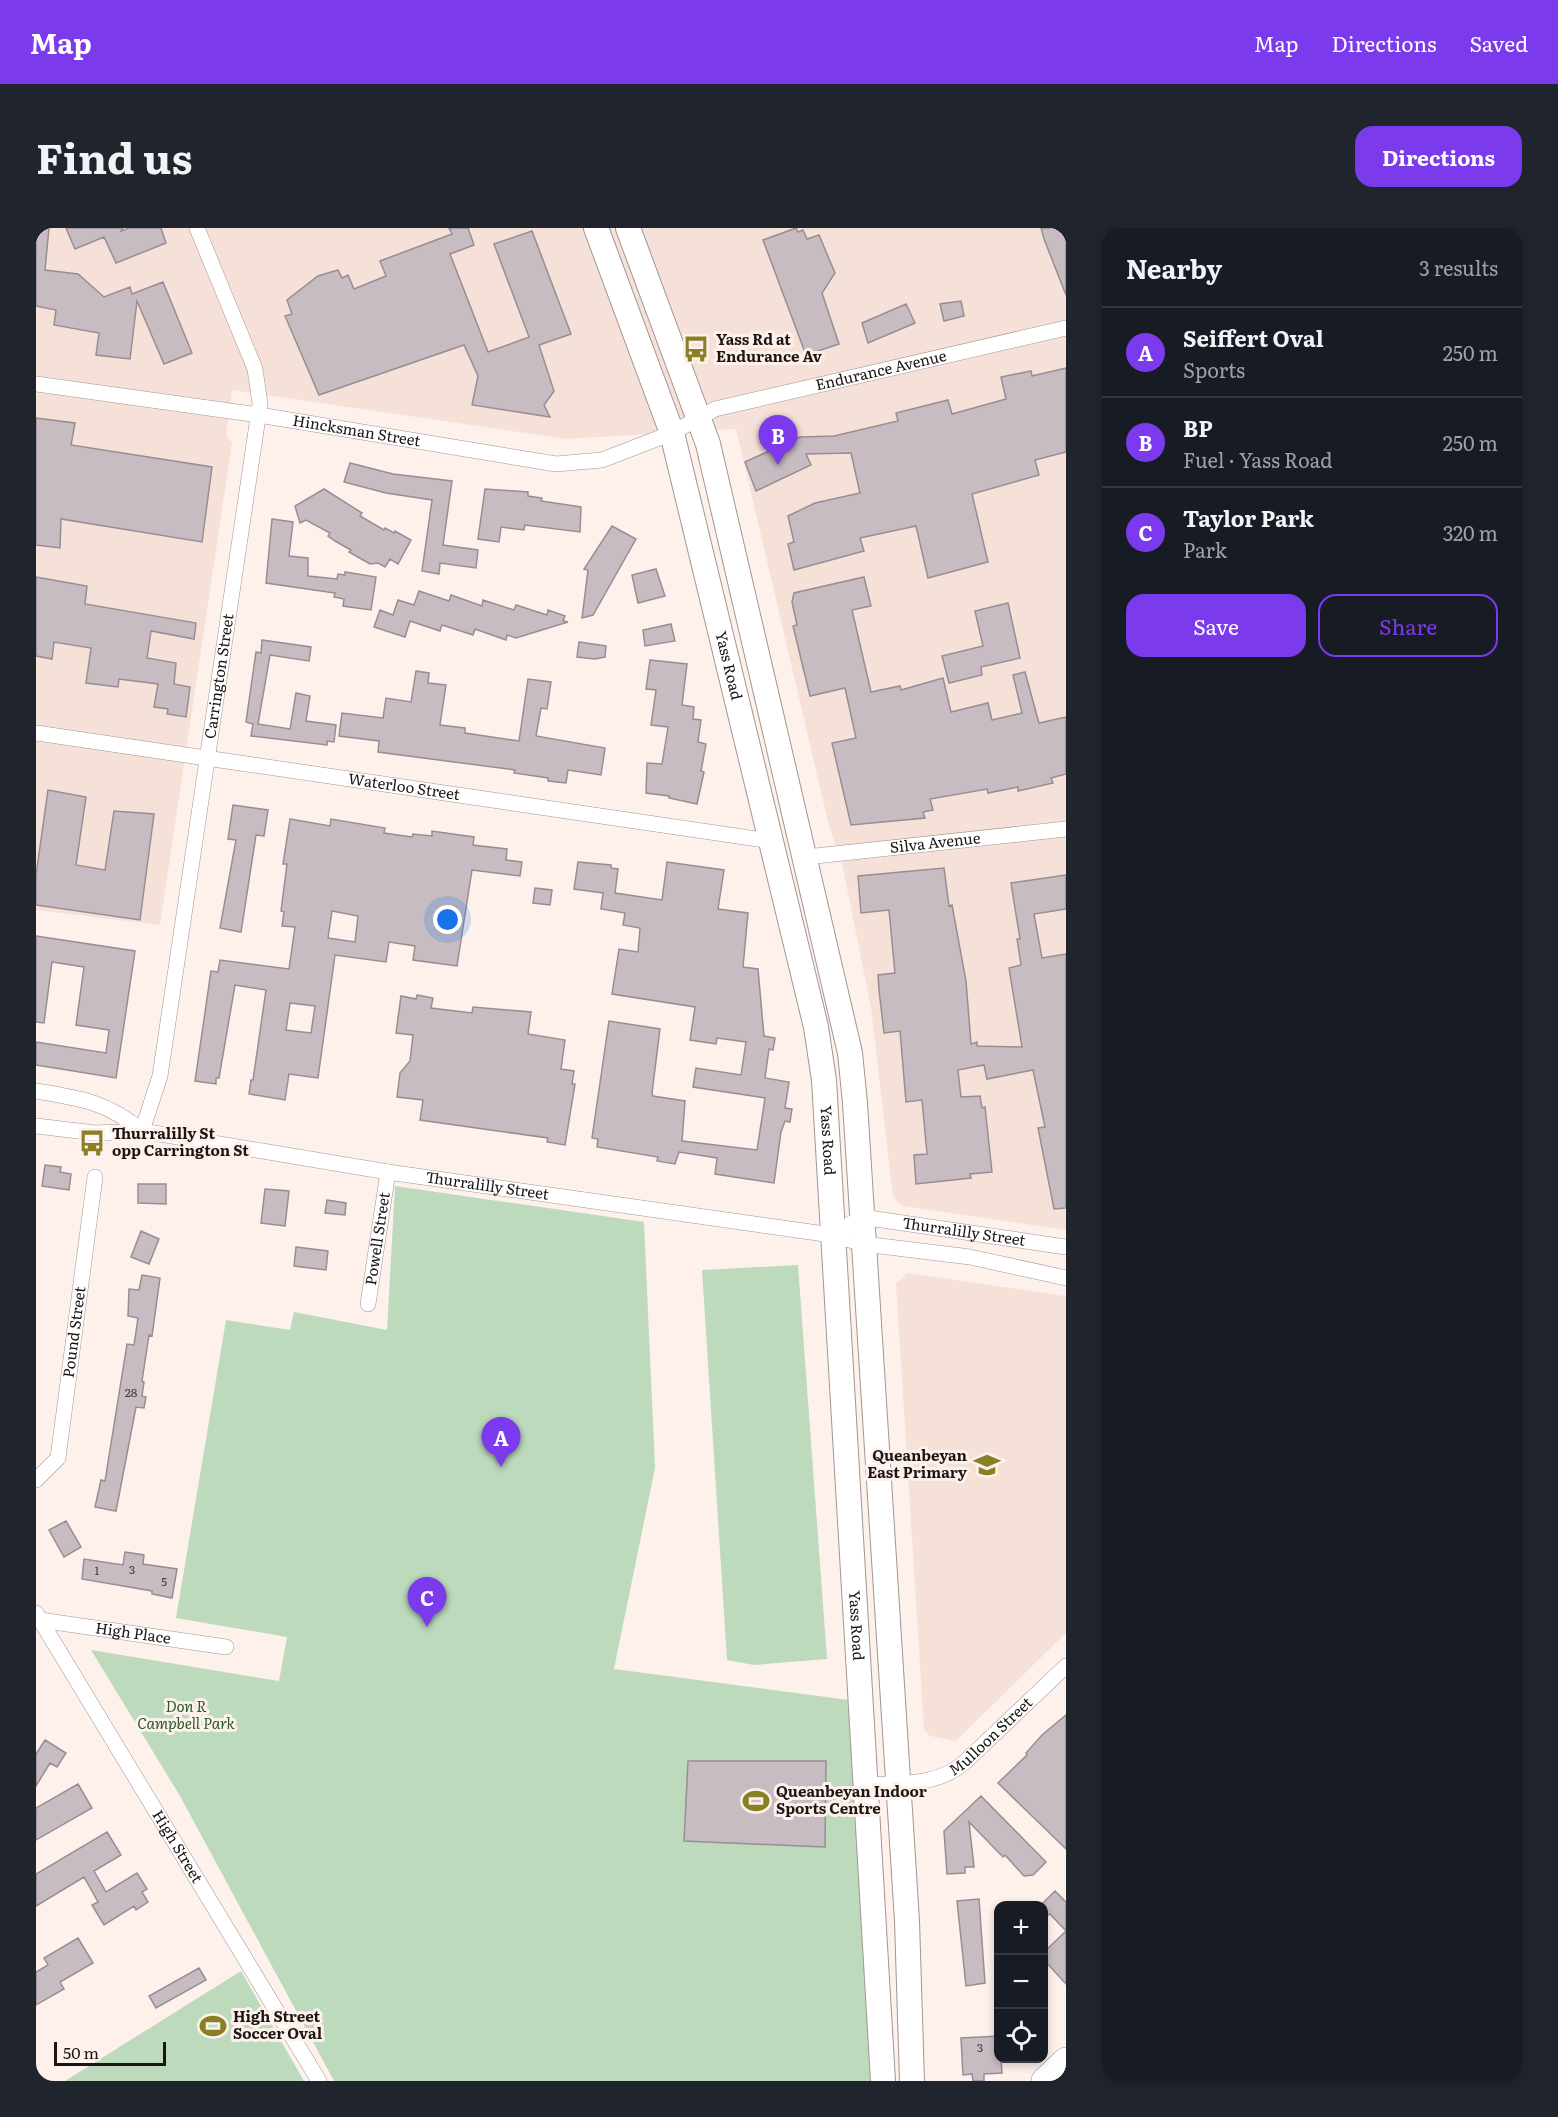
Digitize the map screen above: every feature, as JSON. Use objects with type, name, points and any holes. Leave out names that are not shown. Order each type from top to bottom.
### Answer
[{"type":"highway","points":[[1046,2081],[1066,2061]]},
{"type":"main road","name":"Yass Road","points":[[596,228],[672,433],[816,1027],[824,1080],[883,2081]]},
{"type":"main road","name":"Yass Road","points":[[628,228],[708,444],[850,1053],[907,1921],[912,2081]]},
{"type":"main road","points":[[771,842],[806,857]]},
{"type":"main road","points":[[861,1706],[892,1704]]},
{"type":"street","name":"Carrington Street","points":[[142,1131],[160,1076],[259,416],[260,392],[255,369],[197,228]]},
{"type":"street","name":"Endurance Avenue","points":[[672,433],[698,417],[722,407],[1066,328]]},
{"type":"street","name":"Hincksman Street","points":[[36,384],[259,416],[556,464],[602,460],[672,433]]},
{"type":"street","name":"Waterloo Street","points":[[36,733],[771,842]]},
{"type":"street","name":"Silva Avenue","points":[[806,857],[1066,829]]},
{"type":"street","name":"Thurralilly Street","points":[[36,1091],[103,1104],[142,1131]]},
{"type":"street","name":"Thurralilly Street","points":[[36,1126],[95,1133],[142,1131],[388,1172],[832,1235],[864,1244],[970,1257],[1066,1278]]},
{"type":"street","name":"Powell Street","points":[[368,1304],[388,1172]]},
{"type":"street","name":"Pound Street","points":[[36,1480],[58,1458],[94,1177]]},
{"type":"street","name":"Thurralilly Street","points":[[862,1217],[1066,1247]]},
{"type":"street","points":[[832,1235],[862,1217]]},
{"type":"street","name":"High Place","points":[[38,1616],[226,1647]]},
{"type":"street","name":"High Street","points":[[38,1616],[319,2081]]},
{"type":"street","name":"Mulloon Street","points":[[867,1785],[938,1778],[956,1769],[1066,1666]]},
{"type":"shaded area","points":[[36,228],[1066,228],[1066,1230],[902,1206],[893,1197],[871,1008],[843,868],[829,826],[736,429],[566,439],[232,390],[226,435],[232,443],[160,925],[36,910]]},
{"type":"shaded area","name":"Queanbeyan East Primary","points":[[907,1273],[1066,1296],[1066,1633],[956,1741],[930,1736],[924,1730],[896,1284]]},
{"type":"green space","name":"Don R Campbell Park","points":[[395,1186],[644,1222],[655,1468],[614,1669],[856,1701],[882,2081],[334,2081],[180,1796],[91,1650],[279,1681],[287,1637],[176,1618],[226,1320],[290,1330],[294,1312],[387,1330]]},
{"type":"green space","points":[[798,1265],[827,1659],[754,1665],[727,1660],[702,1270]]},
{"type":"green space","name":"High Street Soccer Oval","points":[[241,1971],[304,2081],[65,2081]]},
{"type":"building","points":[[36,228],[49,228],[45,270],[78,274],[104,297],[130,287],[132,294],[163,282],[192,353],[164,364],[137,301],[130,359],[96,355],[99,333],[54,325],[56,310],[36,306]]},
{"type":"building","points":[[66,228],[123,228],[121,231],[129,228],[161,228],[166,243],[116,263],[104,237],[75,249]]},
{"type":"building","points":[[449,228],[468,228],[474,245],[450,254],[488,352],[529,337],[494,244],[532,231],[571,334],[539,345],[554,391],[544,405],[550,417],[472,405],[478,376],[464,345],[319,395],[285,316],[292,314],[287,300],[318,276],[338,270],[342,278],[348,275],[354,289],[386,276],[380,261],[452,234]]},
{"type":"building","points":[[796,228],[798,232],[803,230],[807,239],[819,235],[835,273],[822,293],[839,344],[806,355],[763,240]]},
{"type":"building","points":[[1041,228],[1066,228],[1066,295],[1044,239]]},
{"type":"building","points":[[961,301],[964,316],[944,321],[940,304]]},
{"type":"building","points":[[906,304],[915,323],[868,343],[862,323]]},
{"type":"building","points":[[1066,368],[1066,452],[1035,460],[1039,475],[972,494],[988,562],[928,578],[916,526],[860,538],[864,551],[794,570],[788,544],[794,542],[788,516],[815,503],[860,493],[851,453],[806,454],[811,465],[756,491],[745,462],[800,437],[834,436],[898,421],[896,413],[948,400],[952,414],[1006,399],[1001,377],[1031,371],[1032,376]]},
{"type":"building","points":[[36,418],[75,423],[71,445],[212,467],[202,542],[61,519],[60,548],[36,545]]},
{"type":"building","points":[[350,463],[393,474],[452,481],[443,545],[478,550],[476,568],[440,563],[439,574],[422,571],[432,500],[386,493],[344,482]]},
{"type":"building","points":[[324,489],[362,513],[360,516],[384,530],[385,528],[394,533],[395,531],[411,540],[398,564],[390,559],[385,567],[378,563],[370,564],[328,536],[330,533],[306,520],[300,523],[295,506]]},
{"type":"building","points":[[485,489],[528,492],[528,496],[542,498],[541,501],[581,507],[580,532],[525,525],[524,530],[501,527],[499,542],[478,539]]},
{"type":"building","points":[[272,519],[293,522],[289,556],[308,558],[308,576],[337,579],[338,574],[345,575],[345,572],[376,577],[371,610],[343,606],[344,599],[334,597],[335,593],[266,583]]},
{"type":"building","points":[[612,526],[636,539],[593,615],[582,618],[588,570],[584,569]]},
{"type":"building","points":[[656,569],[665,596],[638,603],[632,575]]},
{"type":"building","points":[[36,577],[87,586],[85,604],[196,623],[194,639],[151,631],[147,658],[176,663],[174,684],[190,687],[186,717],[167,714],[168,709],[154,707],[158,684],[119,679],[118,687],[86,683],[91,648],[54,642],[52,659],[36,656]]},
{"type":"building","points":[[864,577],[871,606],[852,610],[871,692],[900,686],[901,690],[943,678],[951,712],[988,703],[992,720],[1022,713],[1013,675],[1025,672],[1039,723],[1066,717],[1066,774],[1051,778],[1053,783],[1018,791],[1018,787],[988,793],[987,789],[930,799],[933,810],[923,812],[925,818],[851,825],[832,743],[856,738],[845,688],[810,696],[793,626],[797,625],[792,602],[794,593]]},
{"type":"building","points":[[419,591],[449,601],[451,595],[482,606],[483,600],[514,610],[516,605],[547,615],[548,610],[565,616],[563,621],[568,622],[516,638],[507,635],[506,640],[475,629],[473,635],[442,625],[440,631],[410,621],[405,637],[374,627],[380,610],[393,615],[398,600],[414,605]]},
{"type":"building","points":[[1008,603],[1020,658],[981,667],[982,675],[949,683],[942,656],[983,646],[975,611]]},
{"type":"building","points":[[671,624],[675,641],[645,646],[643,630]]},
{"type":"building","points":[[262,640],[311,647],[309,661],[270,655],[258,724],[290,729],[296,693],[310,696],[306,721],[336,725],[334,742],[327,741],[327,745],[251,736],[253,724],[246,722],[256,652],[261,653]]},
{"type":"building","points":[[579,642],[606,646],[605,657],[595,659],[577,657]]},
{"type":"building","points":[[650,660],[687,664],[682,705],[694,707],[693,719],[701,720],[698,742],[706,744],[701,771],[704,772],[697,804],[669,798],[669,796],[646,793],[647,763],[662,764],[668,727],[651,725],[656,690],[646,689]]},
{"type":"building","points":[[416,671],[429,673],[428,683],[446,685],[440,725],[465,728],[465,733],[519,741],[528,679],[551,682],[547,709],[541,708],[536,736],[605,748],[601,775],[568,770],[566,783],[548,781],[548,778],[514,773],[515,770],[378,752],[379,741],[339,736],[342,713],[383,718],[386,698],[411,702]]},
{"type":"building","points":[[48,790],[86,797],[76,865],[105,870],[114,811],[154,814],[140,920],[36,905],[36,875]]},
{"type":"building","points":[[233,805],[268,810],[264,836],[256,835],[241,932],[220,928],[236,840],[228,839]]},
{"type":"building","points":[[290,819],[330,826],[331,819],[385,828],[384,833],[412,837],[413,834],[432,836],[432,831],[474,837],[473,845],[507,849],[506,860],[522,862],[520,876],[472,870],[457,966],[413,960],[415,946],[389,942],[386,962],[335,955],[318,1078],[289,1074],[285,1100],[249,1094],[266,990],[235,985],[219,1078],[216,1078],[216,1084],[195,1081],[211,971],[218,972],[220,960],[289,969],[295,927],[282,926],[284,912],[281,911],[287,864],[283,864]],"holes":[[[332,911],[358,916],[355,942],[328,938]],[[290,1003],[315,1006],[311,1033],[286,1030]]]},
{"type":"building","points":[[578,862],[611,865],[611,868],[618,869],[615,893],[662,900],[667,862],[724,870],[718,909],[748,913],[743,967],[758,969],[764,1036],[775,1038],[773,1050],[769,1049],[765,1078],[789,1082],[785,1108],[792,1109],[790,1122],[785,1121],[781,1132],[774,1183],[715,1174],[717,1158],[679,1152],[675,1164],[657,1161],[658,1157],[597,1147],[598,1139],[592,1138],[609,1021],[660,1029],[652,1093],[653,1096],[685,1101],[682,1141],[757,1150],[765,1098],[693,1087],[696,1068],[741,1075],[746,1042],[717,1038],[716,1044],[690,1040],[695,1007],[612,994],[619,949],[638,952],[640,928],[623,925],[625,913],[601,909],[603,893],[574,889]]},
{"type":"building","points":[[944,868],[949,906],[952,905],[966,981],[971,1044],[977,1042],[977,1046],[1022,1047],[1009,968],[1021,965],[1017,939],[1020,939],[1011,883],[1066,875],[1066,909],[1034,914],[1042,958],[1066,954],[1066,1208],[1054,1209],[1038,1128],[1045,1127],[1033,1070],[987,1079],[984,1065],[958,1070],[961,1097],[980,1096],[982,1108],[985,1107],[992,1172],[970,1174],[971,1178],[916,1184],[914,1155],[927,1154],[922,1100],[906,1102],[900,1031],[884,1033],[879,990],[878,975],[895,973],[889,910],[861,913],[858,876]]},
{"type":"building","points":[[535,888],[552,890],[550,905],[533,903]]},
{"type":"building","points":[[36,936],[135,951],[116,1078],[36,1065],[36,1042],[106,1053],[109,1030],[76,1025],[84,967],[52,962],[44,1023],[36,1022]]},
{"type":"building","points":[[417,995],[433,998],[431,1008],[472,1013],[473,1007],[531,1012],[528,1034],[565,1040],[561,1069],[574,1071],[572,1084],[575,1084],[565,1145],[547,1142],[548,1138],[420,1120],[423,1100],[397,1097],[400,1073],[410,1061],[413,1035],[396,1033],[401,996],[416,999]]},
{"type":"building","points":[[45,1165],[61,1167],[60,1172],[71,1174],[69,1190],[42,1186]]},
{"type":"building","points":[[138,1184],[166,1184],[166,1204],[138,1203]]},
{"type":"building","points":[[265,1189],[289,1191],[285,1226],[261,1223]]},
{"type":"building","points":[[327,1200],[346,1203],[345,1215],[325,1213]]},
{"type":"building","points":[[141,1231],[159,1239],[149,1264],[131,1257]]},
{"type":"building","points":[[296,1247],[328,1251],[326,1270],[294,1266]]},
{"type":"building","points":[[142,1275],[160,1278],[152,1336],[149,1335],[142,1381],[144,1382],[142,1396],[146,1397],[144,1408],[136,1407],[116,1511],[95,1507],[101,1480],[105,1481],[127,1344],[134,1345],[138,1318],[128,1316],[129,1289],[139,1290]]},
{"type":"building","points":[[66,1521],[81,1547],[64,1557],[49,1530]]},
{"type":"building","points":[[125,1552],[144,1555],[143,1564],[177,1569],[172,1598],[152,1594],[152,1591],[82,1579],[84,1559],[123,1565]]},
{"type":"building","points":[[1066,1715],[1066,1849],[998,1783],[1027,1755],[1026,1753],[1042,1735]]},
{"type":"building","points":[[45,1740],[66,1753],[57,1767],[50,1763],[36,1786],[36,1754]]},
{"type":"building","name":"Queanbeyan Indoor Sports Centre","points":[[688,1761],[826,1761],[825,1847],[684,1841]]},
{"type":"building","points":[[78,1784],[92,1808],[36,1840],[36,1808]]},
{"type":"building","points":[[981,1796],[1046,1862],[1033,1875],[1024,1876],[969,1822],[974,1867],[965,1867],[965,1873],[947,1874],[944,1831]]},
{"type":"building","points":[[107,1832],[121,1855],[94,1871],[106,1892],[137,1873],[147,1889],[142,1892],[148,1902],[136,1910],[134,1906],[104,1925],[92,1905],[98,1902],[84,1877],[36,1906],[36,1874]]},
{"type":"building","points":[[1055,1891],[1066,1902],[1066,1931],[1050,1914],[1048,1915],[1048,1901],[1045,1901]]},
{"type":"building","points":[[979,1899],[985,1983],[966,1986],[957,1901]]},
{"type":"building","points":[[1066,1931],[1066,1984],[1048,1964],[1048,1948]]},
{"type":"building","points":[[78,1938],[93,1963],[60,1982],[64,1989],[36,2005],[36,1972],[48,1965],[44,1958]]},
{"type":"building","points":[[199,1968],[206,1980],[156,2008],[149,1996]]},
{"type":"building","points":[[994,2036],[994,2063],[1001,2063],[1002,2073],[984,2074],[984,2081],[973,2081],[972,2074],[963,2075],[961,2038]]},
{"type":"place","name":"Yass Rd at Endurance Av","points":[[696,349]]},
{"type":"place","name":"BP","points":[[778,465]]},
{"type":"place","name":"Thurralilly St opp Carrington St","points":[[92,1143]]},
{"type":"place","name":"Queanbeyan East Primary","points":[[987,1465]]},
{"type":"place","name":"Seiffert Oval","points":[[501,1467]]},
{"type":"place","name":"Taylor Park","points":[[427,1627]]},
{"type":"place","name":"Queanbeyan Indoor Sports Centre","points":[[756,1801]]},
{"type":"place","name":"High Street Soccer Oval","points":[[213,2026]]}]
